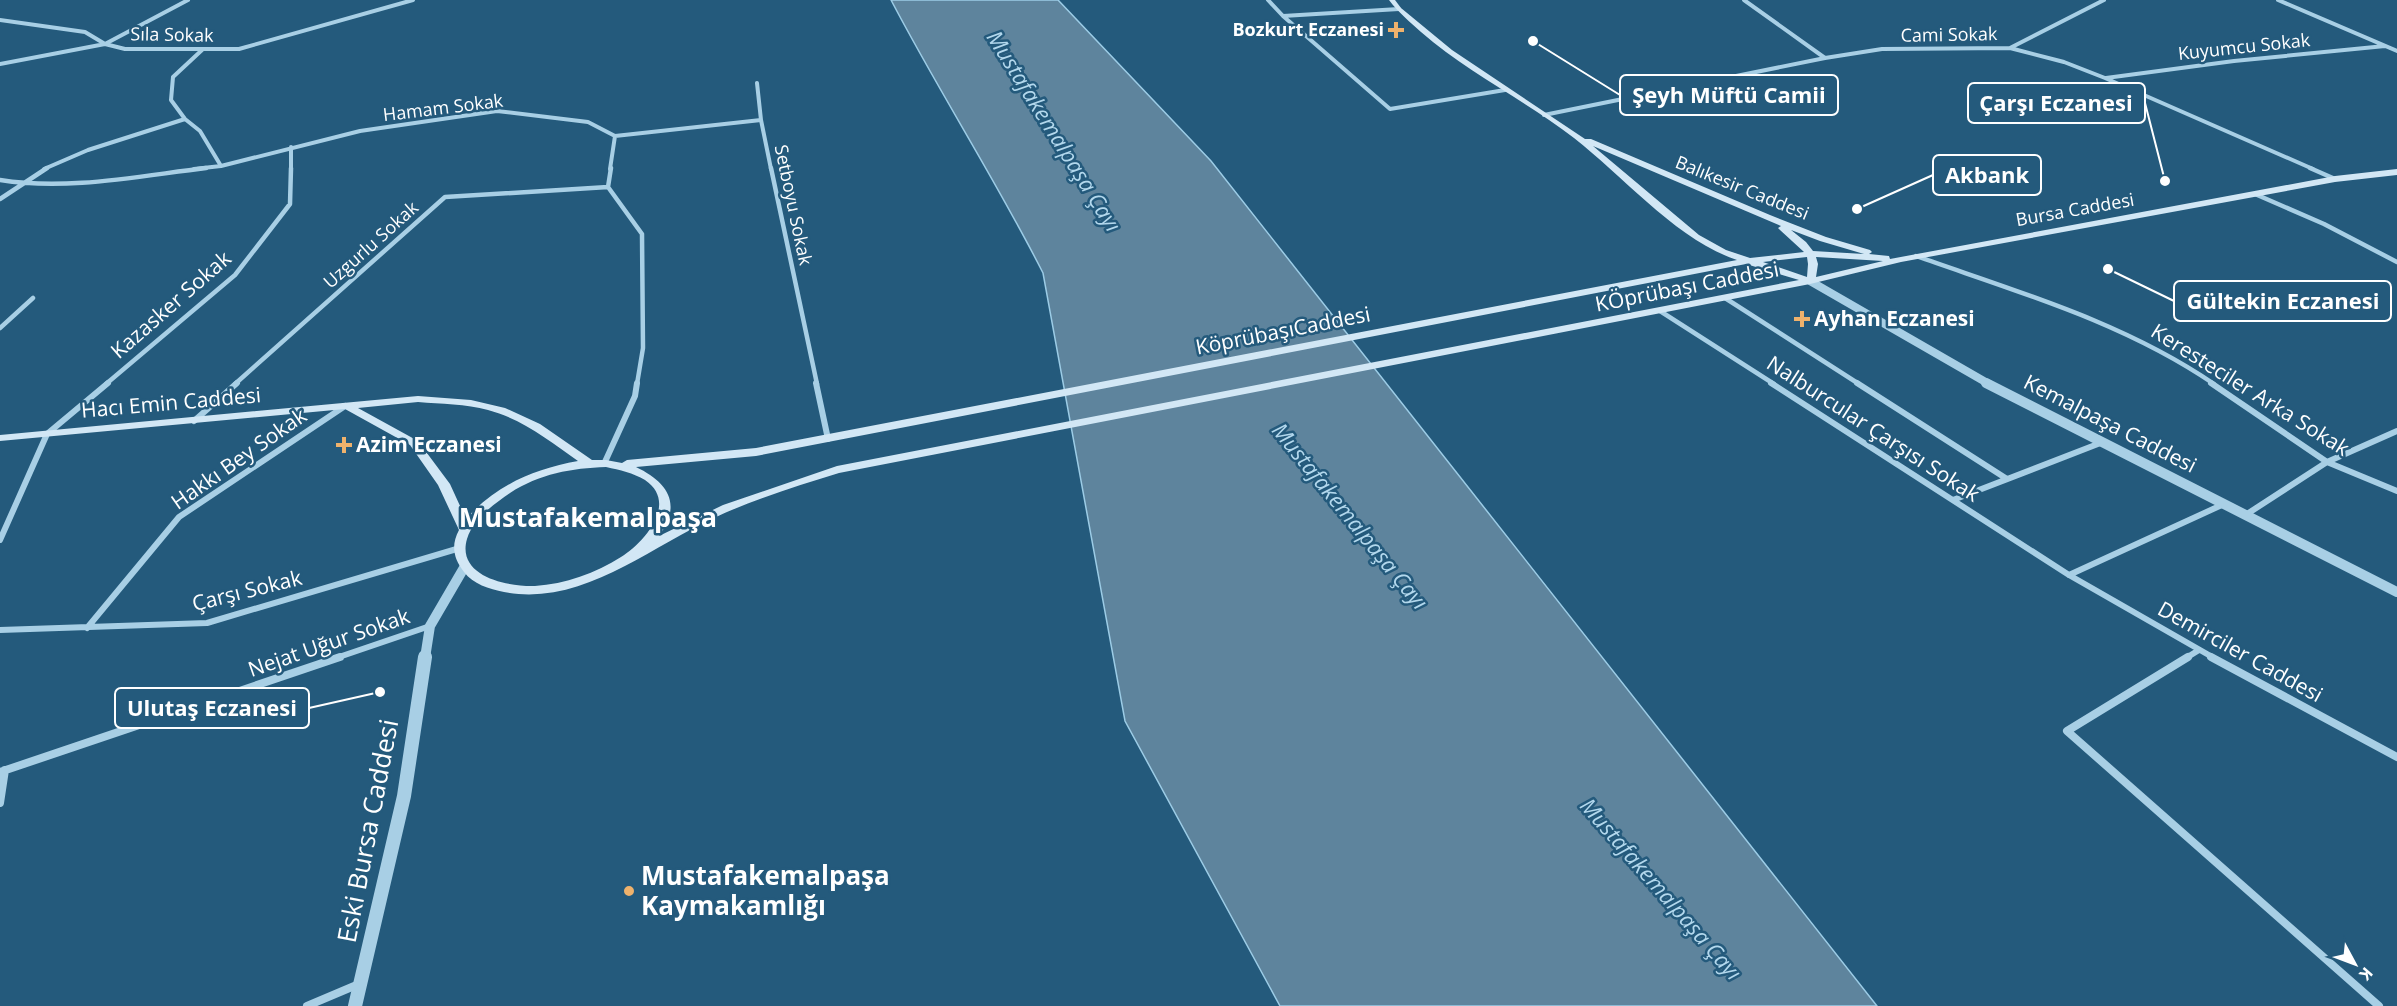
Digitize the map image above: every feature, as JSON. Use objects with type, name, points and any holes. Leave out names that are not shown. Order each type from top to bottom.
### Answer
[{"type":"main road","name":"Balıkesir Caddesi","points":[[1392,0],[1399,9],[1449,52],[1576,136],[1696,237],[1746,261],[1810,281]]},
{"type":"main road","name":"Balıkesir Caddesi","points":[[1576,136],[1823,239],[1901,259]]},
{"type":"main road","name":"Bursa Caddesi","points":[[1810,281],[1916,256],[2335,179],[2397,172]]},
{"type":"main road","points":[[1767,217],[1800,240],[1812,254],[1815,270],[1810,281]]},
{"type":"main road","name":"Bursa Caddesi","points":[[1746,261],[1812,254],[1901,259]]},
{"type":"main road","name":"KöprübaşıCaddesi","points":[[610,464],[733,455],[1746,261]]},
{"type":"main road","name":"KÖprübaşı Caddesi","points":[[627,559],[710,515],[786,486],[837,470],[1810,281]]},
{"type":"main road","name":"Hacı Emin Caddesi","points":[[0,438],[194,422],[418,399],[466,402],[503,410],[537,428],[589,464]]},
{"type":"main road","points":[[346,406],[414,443],[444,484],[465,529]]},
{"type":"main road","points":[[589,464],[610,464],[640,472],[657,484],[664,500],[663,519],[650,540],[627,559],[599,575],[567,585],[534,590],[503,588],[479,580],[465,566],[459,548],[465,529],[479,510],[502,492],[528,478],[548,472],[589,464]]},
{"type":"street","points":[[0,64],[105,44],[188,0]]},
{"type":"street","name":"Sıla Sokak","points":[[105,44],[125,49],[239,49],[413,0]]},
{"type":"street","points":[[1268,0],[1283,16],[1390,109],[1505,90]]},
{"type":"street","points":[[1744,0],[1826,58]]},
{"type":"street","points":[[2010,48],[2104,0]]},
{"type":"street","points":[[2278,0],[2397,51]]},
{"type":"street","points":[[1283,16],[1399,9]]},
{"type":"street","points":[[0,20],[84,32],[105,44]]},
{"type":"street","name":"Kuyumcu Sokak","points":[[2105,78],[2234,61],[2385,46]]},
{"type":"street","name":"Cami Sokak","points":[[1544,115],[1826,58],[1882,49],[2010,48],[2064,62],[2105,78],[2335,179]]},
{"type":"street","points":[[202,50],[172,77],[171,100],[185,119],[200,131],[221,166]]},
{"type":"street","points":[[757,83],[762,120]]},
{"type":"street","name":"Hamam Sokak","points":[[0,180],[19,183],[103,181],[221,166],[360,131],[497,111],[588,122],[615,136]]},
{"type":"street","points":[[0,199],[19,183],[90,148],[185,119]]},
{"type":"street","name":"Setboyu Sokak","points":[[615,136],[762,120],[828,438]]},
{"type":"street","points":[[610,464],[635,396],[644,348],[642,234],[608,187],[615,136]]},
{"type":"street","name":"Kazasker Sokak","points":[[47,434],[235,275],[290,204],[291,147]]},
{"type":"street","name":"Uzgurlu Sokak","points":[[194,422],[445,197],[608,187]]},
{"type":"street","points":[[2255,194],[2324,224],[2397,262]]},
{"type":"street","name":"Keresteciler Arka Sokak","points":[[1916,256],[2079,314],[2140,340],[2184,364],[2327,462],[2397,491]]},
{"type":"street","name":"Kemalpaşa Caddesi","points":[[1810,281],[1981,380],[2397,592]]},
{"type":"street","points":[[0,328],[33,298]]},
{"type":"street","points":[[1725,298],[2007,479]]},
{"type":"street","name":"Nalburcular Çarşısı Sokak","points":[[1660,311],[2069,575]]},
{"type":"street","name":"Hakkı Bey Sokak","points":[[87,628],[179,517],[346,406]]},
{"type":"street","points":[[2247,514],[2327,462],[2397,431]]},
{"type":"street","points":[[0,540],[47,434]]},
{"type":"street","points":[[1953,500],[2104,442]]},
{"type":"street","points":[[2069,575],[2226,503]]},
{"type":"street","name":"Çarşı Sokak","points":[[0,630],[207,622],[459,548]]},
{"type":"street","name":"Eski Bursa Caddesi","points":[[355,1006],[404,796],[430,626],[465,566]]},
{"type":"street","name":"Demirciler Caddesi","points":[[2069,575],[2199,650],[2397,757]]},
{"type":"street","name":"Nejat Uğur Sokak","points":[[3,771],[430,626]]},
{"type":"street","points":[[2199,650],[2067,731],[2379,1006]]},
{"type":"street","points":[[0,803],[3,771]]},
{"type":"street","points":[[307,1006],[362,983]]},
{"type":"water","name":"Mustafakemalpaşa Çayı","points":[[891,0],[1058,0],[1211,161],[1877,1006],[1280,1006],[1125,721],[1043,273]]},
{"type":"place","name":"Bozkurt Eczanesi","points":[[1396,30]]},
{"type":"place","name":"Şeyh Müftü Camii","points":[[1533,41]]},
{"type":"place","name":"Çarşı Eczanesi","points":[[2165,181]]},
{"type":"place","name":"Akbank","points":[[1857,209]]},
{"type":"place","name":"Gültekin Eczanesi","points":[[2108,269]]},
{"type":"place","name":"Ayhan Eczanesi","points":[[1802,319]]},
{"type":"place","name":"Azim Eczanesi","points":[[344,445]]},
{"type":"place","name":"Ulutaş Eczanesi","points":[[380,692]]},
{"type":"place","name":"Mustafakemalpaşa Kaymakamlığı","points":[[629,891]]},
{"type":"district","name":"Mustafakemalpaşa","points":[[588,518]]}]
